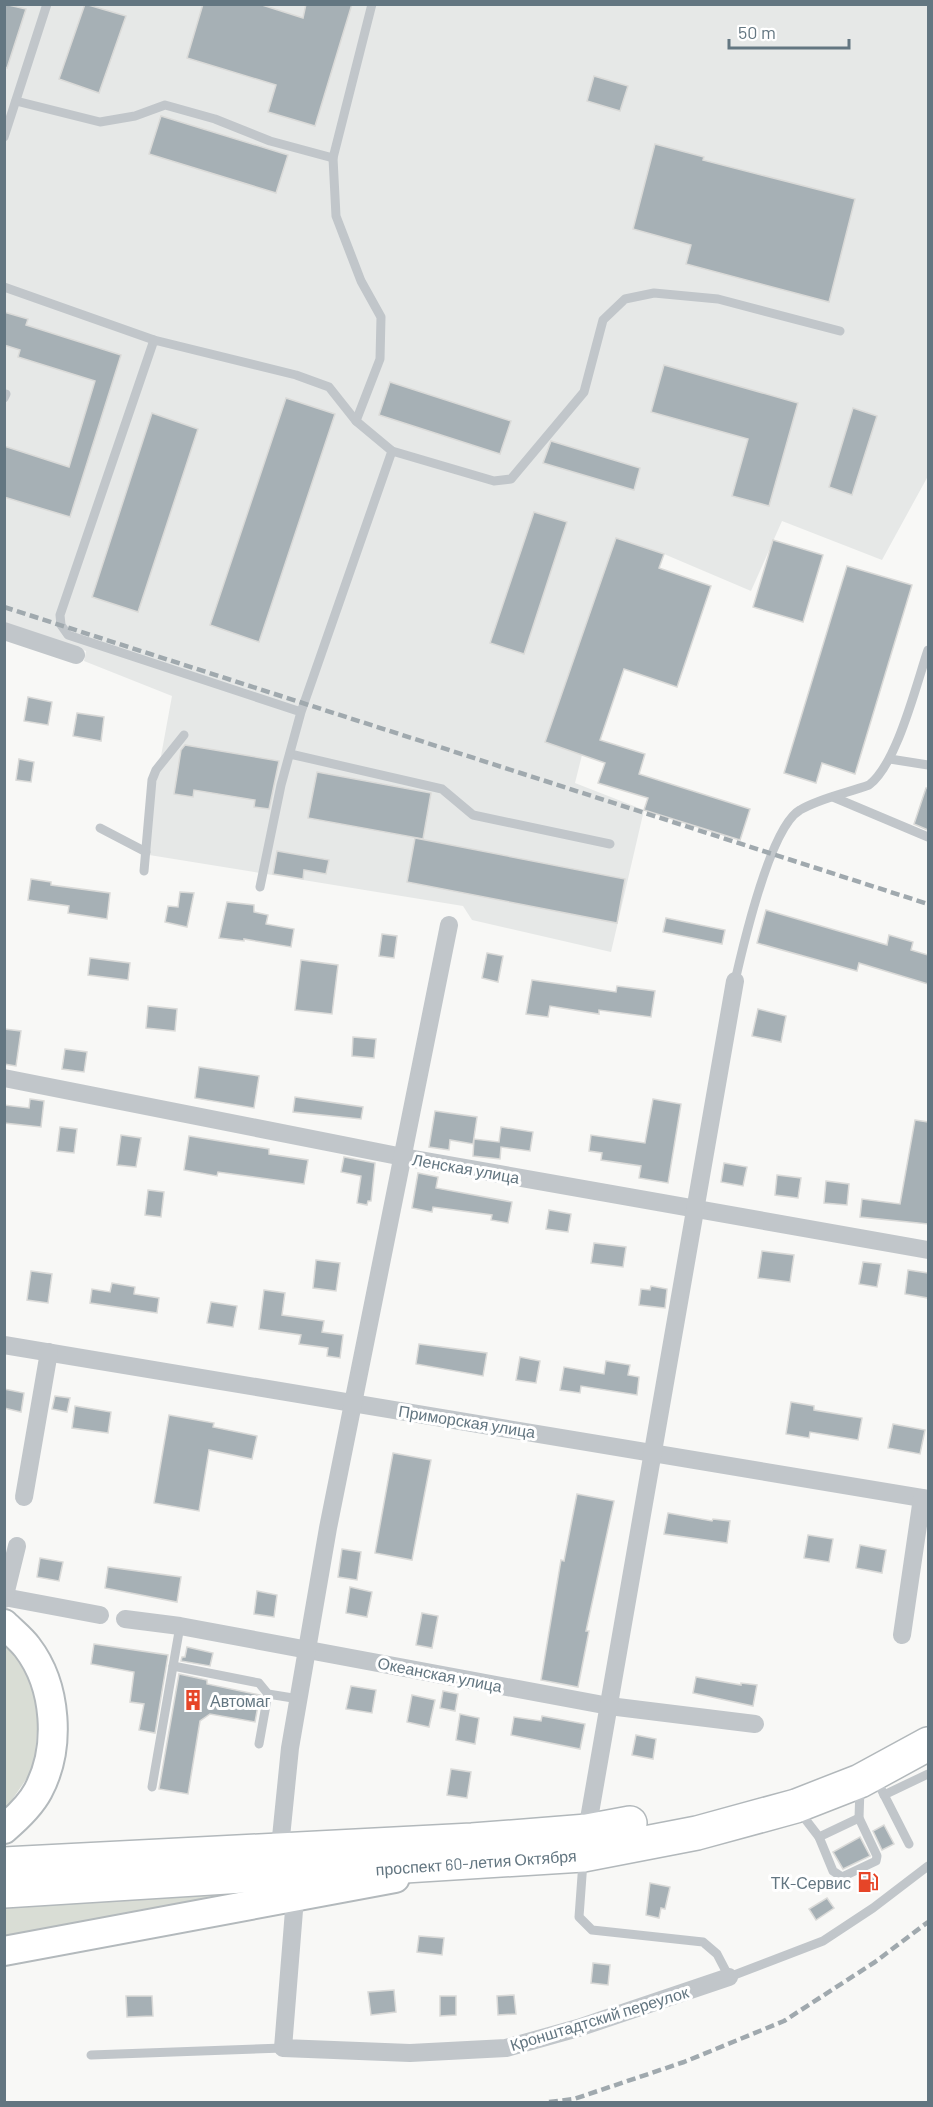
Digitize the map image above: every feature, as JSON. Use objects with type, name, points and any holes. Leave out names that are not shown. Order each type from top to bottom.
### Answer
[{"type":"highway","name":"проспект 60-летия Октября","points":[[4,1864],[284,1873],[472,1840],[585,1843],[698,1810],[789,1788],[928,1731]]},
{"type":"highway","name":"проспект 60-летия Октября","points":[[4,1891],[474,1863],[585,1843],[697,1833],[873,1783],[928,1744]]},
{"type":"main road","points":[[4,1624],[27,1647],[44,1677],[53,1717],[50,1759],[38,1792],[20,1815],[4,1829]]},
{"type":"main road","points":[[4,1951],[284,1873]]},
{"type":"street","points":[[4,632],[76,655]]},
{"type":"street","points":[[283,2048],[284,1873],[299,1699],[353,1403],[449,925]]},
{"type":"street","points":[[585,1843],[735,981]]},
{"type":"street","name":"Ленская улица","points":[[4,1078],[403,1157],[696,1207],[928,1250]]},
{"type":"street","name":"Приморская улица","points":[[4,1345],[653,1451],[925,1499]]},
{"type":"street","points":[[24,1497],[49,1352]]},
{"type":"street","points":[[902,1635],[925,1499]]},
{"type":"street","points":[[17,1546],[5,1598],[100,1615]]},
{"type":"street","name":"Океанская улица","points":[[125,1619],[180,1626],[308,1649],[609,1706],[755,1724]]},
{"type":"street","name":"Кронштадтский переулок","points":[[283,2048],[410,2053],[506,2048],[578,2028],[729,1977]]},
{"type":"lane","points":[[4,137],[47,4]]},
{"type":"lane","points":[[356,420],[380,359],[381,317],[361,281],[336,216],[333,158],[372,4]]},
{"type":"lane","points":[[16,101],[100,122],[135,116],[165,105],[215,119],[270,141],[333,158]]},
{"type":"lane","points":[[4,287],[154,340],[296,375],[329,387],[356,420],[392,451],[494,482],[511,479],[584,392],[603,320],[625,298],[654,293],[718,299],[840,331]]},
{"type":"lane","points":[[154,340],[60,615],[61,625],[68,635],[301,712]]},
{"type":"lane","points":[[260,887],[301,712],[392,451]]},
{"type":"lane","points":[[735,981],[745,938],[780,835],[788,820],[799,811],[869,785],[879,778],[890,759],[928,650]]},
{"type":"lane","points":[[144,871],[152,780],[156,770],[184,735]]},
{"type":"lane","points":[[290,754],[442,789],[473,814],[610,844]]},
{"type":"lane","points":[[890,759],[928,765]]},
{"type":"lane","points":[[833,797],[928,837]]},
{"type":"lane","points":[[100,828],[146,852]]},
{"type":"lane","points":[[152,1787],[180,1626]]},
{"type":"lane","points":[[173,1666],[259,1683],[268,1694],[299,1699]]},
{"type":"lane","points":[[259,1744],[268,1694]]},
{"type":"lane","points":[[873,1783],[928,1774]]},
{"type":"lane","points":[[819,1838],[859,1818],[873,1783]]},
{"type":"lane","points":[[873,1783],[909,1844]]},
{"type":"lane","points":[[796,1806],[819,1838],[837,1876],[842,1877],[876,1861],[877,1856],[859,1818]]},
{"type":"lane","points":[[585,1843],[579,1917],[592,1930],[703,1942],[717,1954],[729,1977]]},
{"type":"lane","name":"Кронштадтский переулок","points":[[729,1977],[823,1941],[873,1908],[928,1866]]},
{"type":"lane","name":"Кронштадтский переулок","points":[[91,2055],[283,2048]]},
{"type":"shaded area","points":[[5,5],[928,5],[928,476],[882,560],[782,521],[751,591],[664,554],[616,538],[545,742],[582,755],[575,783],[644,810],[611,952],[472,920],[463,906],[143,854],[172,696],[84,661],[86,651],[5,624]]},
{"type":"shaded area","points":[[5,1641],[22,1662],[33,1688],[38,1719],[34,1768],[5,1810]]},
{"type":"shaded area","points":[[286,1891],[5,1943],[5,1908],[232,1892]]},
{"type":"building","points":[[4,4],[26,9],[7,68],[4,67]]},
{"type":"building","points":[[85,4],[126,16],[99,93],[59,79]]},
{"type":"building","points":[[203,4],[259,4],[303,18],[306,4],[352,4],[315,126],[268,112],[276,85],[187,58]]},
{"type":"building","points":[[594,76],[628,86],[620,111],[587,101]]},
{"type":"building","points":[[161,116],[288,155],[276,193],[149,154]]},
{"type":"building","points":[[655,144],[704,157],[703,160],[855,199],[829,302],[686,264],[691,245],[633,229]]},
{"type":"building","points":[[4,312],[28,319],[26,325],[121,355],[70,517],[4,497],[4,446],[69,467],[95,381],[18,357],[20,350],[4,345]]},
{"type":"building","points":[[664,365],[798,403],[769,506],[732,496],[748,439],[651,412]]},
{"type":"building","points":[[390,382],[511,421],[500,454],[379,415]]},
{"type":"building","points":[[286,398],[335,414],[259,642],[210,625]]},
{"type":"building","points":[[853,408],[877,416],[852,495],[829,487]]},
{"type":"building","points":[[152,413],[198,429],[138,612],[92,597]]},
{"type":"building","points":[[551,441],[640,468],[634,490],[543,463]]},
{"type":"building","points":[[534,512],[567,522],[524,654],[490,643]]},
{"type":"building","points":[[616,538],[664,554],[659,568],[711,586],[677,687],[624,669],[600,740],[645,754],[639,774],[750,809],[740,840],[644,810],[648,798],[598,783],[605,763],[545,742]]},
{"type":"building","points":[[773,540],[823,555],[803,622],[753,607]]},
{"type":"building","points":[[847,566],[912,585],[855,774],[822,763],[816,783],[784,773]]},
{"type":"building","points":[[28,697],[52,702],[48,725],[24,721]]},
{"type":"building","points":[[77,713],[104,717],[101,741],[73,736]]},
{"type":"building","points":[[185,745],[279,761],[269,809],[254,807],[255,800],[194,790],[193,797],[174,794],[181,750]]},
{"type":"building","points":[[19,759],[34,762],[31,782],[16,780]]},
{"type":"building","points":[[317,772],[431,793],[423,839],[308,818]]},
{"type":"building","points":[[926,788],[928,788],[928,830],[914,824]]},
{"type":"building","points":[[415,838],[625,879],[617,923],[407,882]]},
{"type":"building","points":[[277,851],[329,860],[326,874],[304,870],[303,879],[273,874]]},
{"type":"building","points":[[31,879],[51,882],[51,885],[110,893],[107,919],[68,913],[69,906],[28,900]]},
{"type":"building","points":[[180,892],[194,893],[187,927],[165,922],[168,906],[178,907]]},
{"type":"building","points":[[227,902],[254,905],[254,912],[268,915],[266,924],[294,929],[291,947],[244,939],[244,941],[219,938]]},
{"type":"building","points":[[766,910],[887,945],[889,935],[913,942],[911,950],[928,955],[928,984],[859,963],[857,971],[757,943]]},
{"type":"building","points":[[666,918],[725,930],[722,944],[663,932]]},
{"type":"building","points":[[382,934],[397,936],[394,958],[379,956]]},
{"type":"building","points":[[487,953],[503,956],[498,982],[482,978]]},
{"type":"building","points":[[90,958],[130,963],[128,980],[88,975]]},
{"type":"building","points":[[301,960],[338,965],[332,1014],[295,1010]]},
{"type":"building","points":[[532,980],[616,992],[617,986],[655,991],[651,1017],[599,1010],[599,1014],[550,1006],[548,1017],[526,1014]]},
{"type":"building","points":[[148,1006],[177,1009],[175,1031],[146,1028]]},
{"type":"building","points":[[758,1009],[786,1016],[781,1042],[752,1036]]},
{"type":"building","points":[[4,1029],[21,1031],[16,1066],[4,1064]]},
{"type":"building","points":[[353,1037],[376,1039],[374,1058],[352,1056]]},
{"type":"building","points":[[65,1049],[87,1052],[84,1072],[62,1069]]},
{"type":"building","points":[[199,1067],[259,1076],[254,1108],[195,1098]]},
{"type":"building","points":[[295,1097],[363,1107],[361,1119],[293,1112]]},
{"type":"building","points":[[30,1099],[44,1101],[41,1127],[4,1123],[4,1105],[29,1108]]},
{"type":"building","points":[[653,1099],[681,1104],[668,1183],[639,1178],[641,1166],[601,1160],[602,1153],[589,1151],[591,1135],[645,1143]]},
{"type":"building","points":[[435,1111],[477,1117],[473,1144],[450,1140],[449,1150],[429,1147]]},
{"type":"building","points":[[915,1120],[928,1122],[928,1224],[860,1217],[862,1199],[900,1204]]},
{"type":"building","points":[[60,1127],[77,1129],[74,1153],[57,1151]]},
{"type":"building","points":[[501,1127],[533,1132],[530,1151],[501,1147],[500,1159],[473,1156],[474,1139],[499,1142]]},
{"type":"building","points":[[121,1135],[141,1138],[136,1167],[117,1165]]},
{"type":"building","points":[[189,1136],[269,1149],[269,1154],[308,1160],[304,1184],[218,1172],[217,1176],[184,1170]]},
{"type":"building","points":[[344,1157],[375,1163],[371,1201],[368,1201],[367,1205],[357,1203],[361,1176],[341,1172]]},
{"type":"building","points":[[724,1163],[747,1167],[743,1186],[721,1182]]},
{"type":"building","points":[[418,1173],[438,1177],[436,1188],[512,1202],[508,1223],[491,1220],[492,1215],[433,1207],[432,1212],[412,1208]]},
{"type":"building","points":[[777,1175],[801,1178],[798,1198],[775,1195]]},
{"type":"building","points":[[826,1181],[849,1184],[847,1205],[824,1203]]},
{"type":"building","points":[[148,1190],[164,1192],[161,1217],[145,1215]]},
{"type":"building","points":[[549,1210],[571,1214],[568,1232],[546,1229]]},
{"type":"building","points":[[594,1243],[626,1247],[623,1267],[591,1263]]},
{"type":"building","points":[[762,1251],[794,1255],[790,1282],[758,1278]]},
{"type":"building","points":[[316,1260],[340,1263],[336,1291],[313,1288]]},
{"type":"building","points":[[863,1262],[881,1264],[877,1287],[859,1284]]},
{"type":"building","points":[[908,1270],[928,1273],[928,1298],[905,1294]]},
{"type":"building","points":[[31,1271],[52,1274],[48,1303],[27,1300]]},
{"type":"building","points":[[112,1283],[135,1287],[134,1294],[159,1298],[157,1313],[90,1303],[92,1289],[110,1292]]},
{"type":"building","points":[[651,1286],[667,1289],[665,1308],[639,1305],[641,1289],[650,1290]]},
{"type":"building","points":[[264,1290],[285,1293],[282,1315],[324,1321],[322,1332],[343,1335],[340,1358],[327,1356],[328,1348],[299,1344],[301,1335],[259,1329]]},
{"type":"building","points":[[211,1302],[237,1306],[233,1327],[207,1323]]},
{"type":"building","points":[[419,1344],[487,1353],[483,1376],[416,1364]]},
{"type":"building","points":[[520,1357],[540,1361],[536,1383],[516,1380]]},
{"type":"building","points":[[606,1361],[630,1365],[628,1375],[639,1377],[637,1395],[581,1386],[580,1393],[560,1390],[564,1367],[604,1374]]},
{"type":"building","points":[[4,1389],[24,1393],[21,1412],[4,1408]]},
{"type":"building","points":[[55,1396],[70,1398],[67,1412],[52,1409]]},
{"type":"building","points":[[791,1402],[814,1406],[814,1410],[862,1418],[858,1440],[810,1432],[809,1438],[786,1434]]},
{"type":"building","points":[[75,1406],[111,1412],[108,1433],[72,1428]]},
{"type":"building","points":[[169,1415],[214,1423],[213,1427],[257,1436],[252,1459],[209,1450],[199,1511],[154,1503]]},
{"type":"building","points":[[893,1424],[925,1430],[920,1454],[888,1448]]},
{"type":"building","points":[[393,1453],[431,1460],[412,1560],[375,1553]]},
{"type":"building","points":[[577,1494],[614,1501],[586,1631],[589,1631],[578,1687],[541,1680],[561,1560],[564,1561]]},
{"type":"building","points":[[668,1513],[712,1521],[713,1519],[730,1521],[727,1543],[664,1534]]},
{"type":"building","points":[[808,1535],[833,1539],[829,1562],[804,1558]]},
{"type":"building","points":[[860,1545],[886,1550],[882,1573],[856,1568]]},
{"type":"building","points":[[342,1549],[361,1552],[357,1580],[338,1577]]},
{"type":"building","points":[[40,1558],[63,1562],[59,1581],[37,1577]]},
{"type":"building","points":[[108,1567],[181,1577],[177,1602],[105,1588]]},
{"type":"building","points":[[350,1587],[372,1592],[367,1617],[346,1613]]},
{"type":"building","points":[[257,1591],[277,1595],[274,1617],[254,1614]]},
{"type":"building","points":[[422,1613],[438,1616],[432,1648],[416,1645]]},
{"type":"building","points":[[94,1644],[168,1655],[155,1733],[139,1730],[144,1704],[130,1702],[134,1672],[91,1664]]},
{"type":"building","points":[[187,1647],[213,1653],[210,1666],[181,1661],[182,1657],[185,1657]]},
{"type":"building","points":[[179,1674],[207,1680],[207,1684],[260,1695],[255,1722],[210,1714],[200,1721],[188,1794],[159,1789]]},
{"type":"building","points":[[696,1677],[741,1685],[741,1683],[757,1685],[753,1706],[693,1693]]},
{"type":"building","points":[[351,1686],[376,1690],[372,1713],[346,1709]]},
{"type":"building","points":[[443,1691],[458,1694],[455,1711],[440,1708]]},
{"type":"building","points":[[412,1695],[435,1700],[429,1727],[407,1722]]},
{"type":"building","points":[[460,1714],[479,1718],[475,1744],[456,1740]]},
{"type":"building","points":[[542,1716],[585,1724],[580,1749],[511,1735],[514,1717],[541,1721]]},
{"type":"building","points":[[636,1735],[656,1739],[653,1759],[632,1755]]},
{"type":"building","points":[[451,1769],[471,1772],[467,1798],[447,1795]]},
{"type":"building","points":[[884,1825],[894,1844],[882,1850],[873,1831]]},
{"type":"building","points":[[860,1837],[870,1856],[843,1869],[833,1852]]},
{"type":"building","points":[[870,1871],[877,1883],[864,1890],[858,1877]]},
{"type":"building","points":[[650,1883],[670,1887],[665,1909],[661,1908],[659,1918],[646,1915]]},
{"type":"building","points":[[827,1898],[834,1908],[816,1920],[809,1909]]},
{"type":"building","points":[[419,1936],[444,1938],[442,1955],[417,1952]]},
{"type":"building","points":[[593,1963],[610,1965],[608,1985],[591,1983]]},
{"type":"building","points":[[394,1990],[396,2012],[371,2015],[368,1992]]},
{"type":"building","points":[[514,1995],[516,2014],[498,2015],[497,1996]]},
{"type":"building","points":[[126,1996],[152,1996],[153,2016],[127,2017]]},
{"type":"building","points":[[440,1996],[456,1996],[456,2015],[440,2016]]},
{"type":"railway","points":[[4,607],[928,904]]},
{"type":"railway","points":[[549,2102],[574,2099],[684,2062],[784,2021],[875,1962],[928,1922]]},
{"type":"place","name":"Автомаг","points":[[193,1700]]},
{"type":"place","name":"ТК-Сервис","points":[[868,1882]]}]
